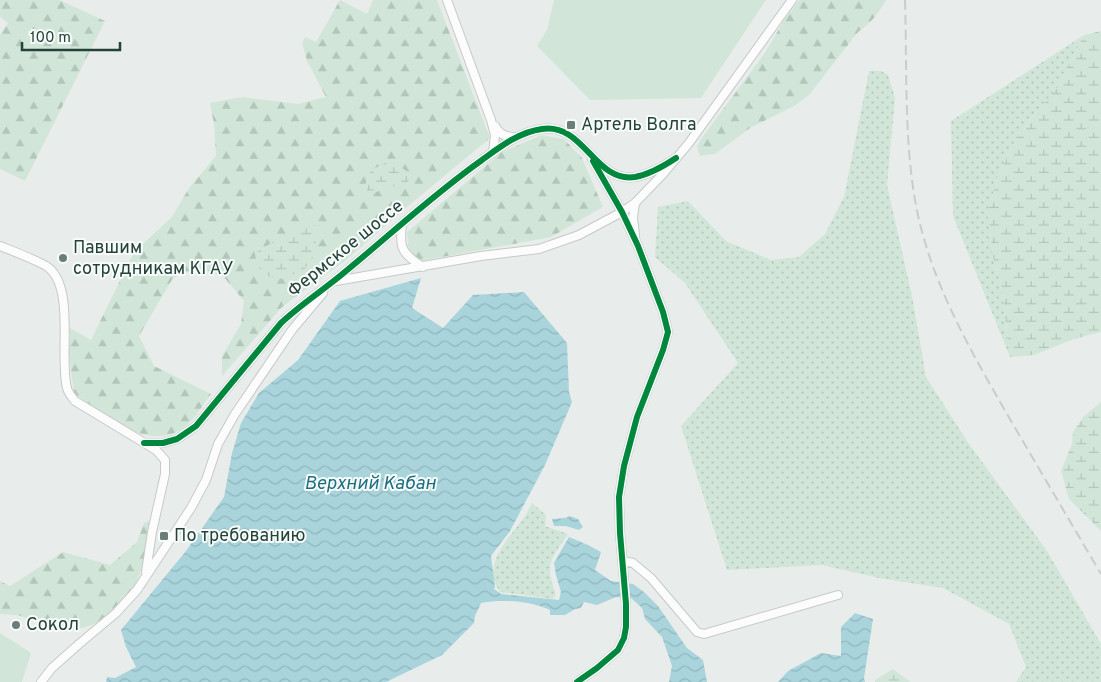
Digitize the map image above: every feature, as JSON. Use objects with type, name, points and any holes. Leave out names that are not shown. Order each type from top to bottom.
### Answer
[{"type":"street","points":[[447,0],[491,120],[495,135],[493,152]]},
{"type":"street","name":"Фермское шоссе","points":[[41,682],[52,668],[116,613],[137,590],[191,508],[206,480],[218,444],[235,414],[292,330],[332,283],[481,256],[539,249],[579,236],[622,212],[634,203],[700,129],[792,0]]},
{"type":"street","points":[[491,120],[500,133],[507,137],[518,137]]},
{"type":"street","name":"Фермское шоссе","points":[[144,443],[163,444],[177,440],[196,426],[293,311],[332,283],[453,180],[518,137],[543,129],[560,130],[575,138],[610,172],[618,176],[631,177],[654,171],[676,158]]},
{"type":"street","name":"Фермское шоссе","points":[[590,154],[622,212],[638,246]]},
{"type":"street","points":[[577,682],[618,650],[624,638],[626,604],[619,497],[624,466],[637,417],[668,332],[663,312],[638,246],[633,218],[634,203]]},
{"type":"street","points":[[402,224],[400,239],[404,251],[411,259],[424,267]]},
{"type":"street","points":[[0,246],[49,268],[56,277],[64,300],[64,371],[67,390],[75,401],[156,450],[165,460],[166,474],[152,532],[147,568],[137,590]]},
{"type":"street","points":[[623,561],[633,563],[651,578],[697,632],[704,634],[838,595]]},
{"type":"green space","points":[[0,0],[60,0],[105,21],[25,181],[0,169],[0,35],[8,23],[0,17]]},
{"type":"green space","points":[[340,0],[367,14],[373,0],[437,0],[490,138],[346,260],[282,307],[222,376],[222,356],[241,324],[244,301],[223,276],[197,268],[173,278],[139,336],[154,366],[211,394],[193,419],[176,432],[161,436],[146,435],[130,430],[115,422],[74,393],[69,354],[70,328],[91,340],[134,252],[172,217],[189,188],[216,156],[214,124],[210,103],[242,97],[298,104],[326,97],[307,61],[302,43],[305,37],[316,42]]},
{"type":"green space","points":[[554,0],[766,0],[701,98],[590,100],[537,46],[547,30]]},
{"type":"green space","points":[[799,0],[886,0],[874,18],[858,32],[809,95],[794,106],[750,128],[715,154],[700,156],[697,147],[701,139],[765,53],[783,22]]},
{"type":"green space","points":[[1101,31],[1101,332],[1074,339],[1034,355],[1010,357],[1001,283],[993,257],[988,211],[998,176],[1012,147],[1031,118],[1058,87],[1084,35]]},
{"type":"green space","points":[[1084,35],[1058,87],[1031,118],[1012,147],[998,176],[988,211],[993,257],[1001,283],[1010,357],[953,216],[951,121]]},
{"type":"green space","points":[[869,71],[881,71],[888,75],[895,98],[887,185],[912,296],[926,377],[969,444],[1047,551],[1101,644],[1101,682],[1016,682],[1026,667],[1009,624],[943,588],[879,578],[822,565],[727,570],[681,426],[738,363],[685,283],[655,257],[658,207],[688,201],[726,241],[771,260],[799,257],[825,234],[844,197]]},
{"type":"green space","points":[[542,135],[564,139],[582,158],[603,207],[551,237],[420,261],[409,250],[407,232],[502,152]]},
{"type":"green space","points":[[387,162],[405,170],[410,180],[402,186],[386,187],[369,196],[366,183],[369,174]]},
{"type":"green space","points":[[316,225],[316,251],[305,269],[283,279],[267,276],[257,266],[255,253],[286,234]]},
{"type":"green space","points":[[1101,402],[1101,531],[1069,499],[1061,471],[1072,444],[1073,432],[1084,416]]},
{"type":"green space","points":[[532,503],[546,515],[545,526],[568,534],[551,562],[550,575],[556,594],[553,599],[500,592],[495,582],[493,572],[498,554]]},
{"type":"green space","points":[[153,520],[143,565],[134,588],[97,623],[83,628],[58,628],[17,615],[0,614],[0,581],[10,586],[63,552],[110,565],[137,542],[144,523]]},
{"type":"green space","points":[[0,633],[31,653],[22,682],[0,682]]},
{"type":"green space","points":[[893,669],[911,682],[875,682],[875,680]]},
{"type":"water","name":"Верхний Кабан","points":[[421,278],[412,308],[443,328],[473,295],[524,292],[567,343],[569,392],[572,402],[545,465],[510,531],[491,556],[494,589],[501,594],[559,600],[561,592],[554,563],[569,537],[588,545],[601,552],[595,570],[611,581],[633,584],[658,606],[687,648],[703,660],[707,682],[669,682],[672,666],[662,637],[645,619],[642,608],[631,598],[616,597],[597,605],[584,602],[581,608],[565,615],[550,615],[550,610],[525,603],[498,601],[481,603],[474,623],[442,655],[386,682],[106,682],[107,677],[115,678],[136,667],[126,647],[121,630],[186,551],[224,497],[232,453],[241,423],[259,393],[298,360],[340,301]]},
{"type":"water","points":[[570,516],[578,519],[583,527],[579,530],[566,526],[554,526],[552,519]]},
{"type":"water","points":[[855,613],[873,619],[865,682],[778,682],[788,671],[821,653],[841,656],[841,627]]},
{"type":"railway","points":[[905,0],[911,176],[930,259],[953,315],[981,368],[1101,574]]},
{"type":"cycle path","points":[[144,443],[163,443],[177,439],[196,426],[281,323],[338,278],[447,186],[510,141],[525,133],[542,129],[557,130],[569,135],[609,171],[621,176],[635,177],[646,174],[676,158]]},
{"type":"cycle path","points":[[577,682],[618,650],[624,638],[626,604],[619,497],[624,466],[637,417],[668,332],[663,312],[638,246],[622,212],[593,161]]},
{"type":"place","name":"Артель Волга","points":[[571,125]]},
{"type":"place","name":"Павшим сотрудникам КГАУ","points":[[63,258]]},
{"type":"place","name":"По требованию","points":[[164,536]]},
{"type":"place","name":"Сокол","points":[[16,625]]}]
